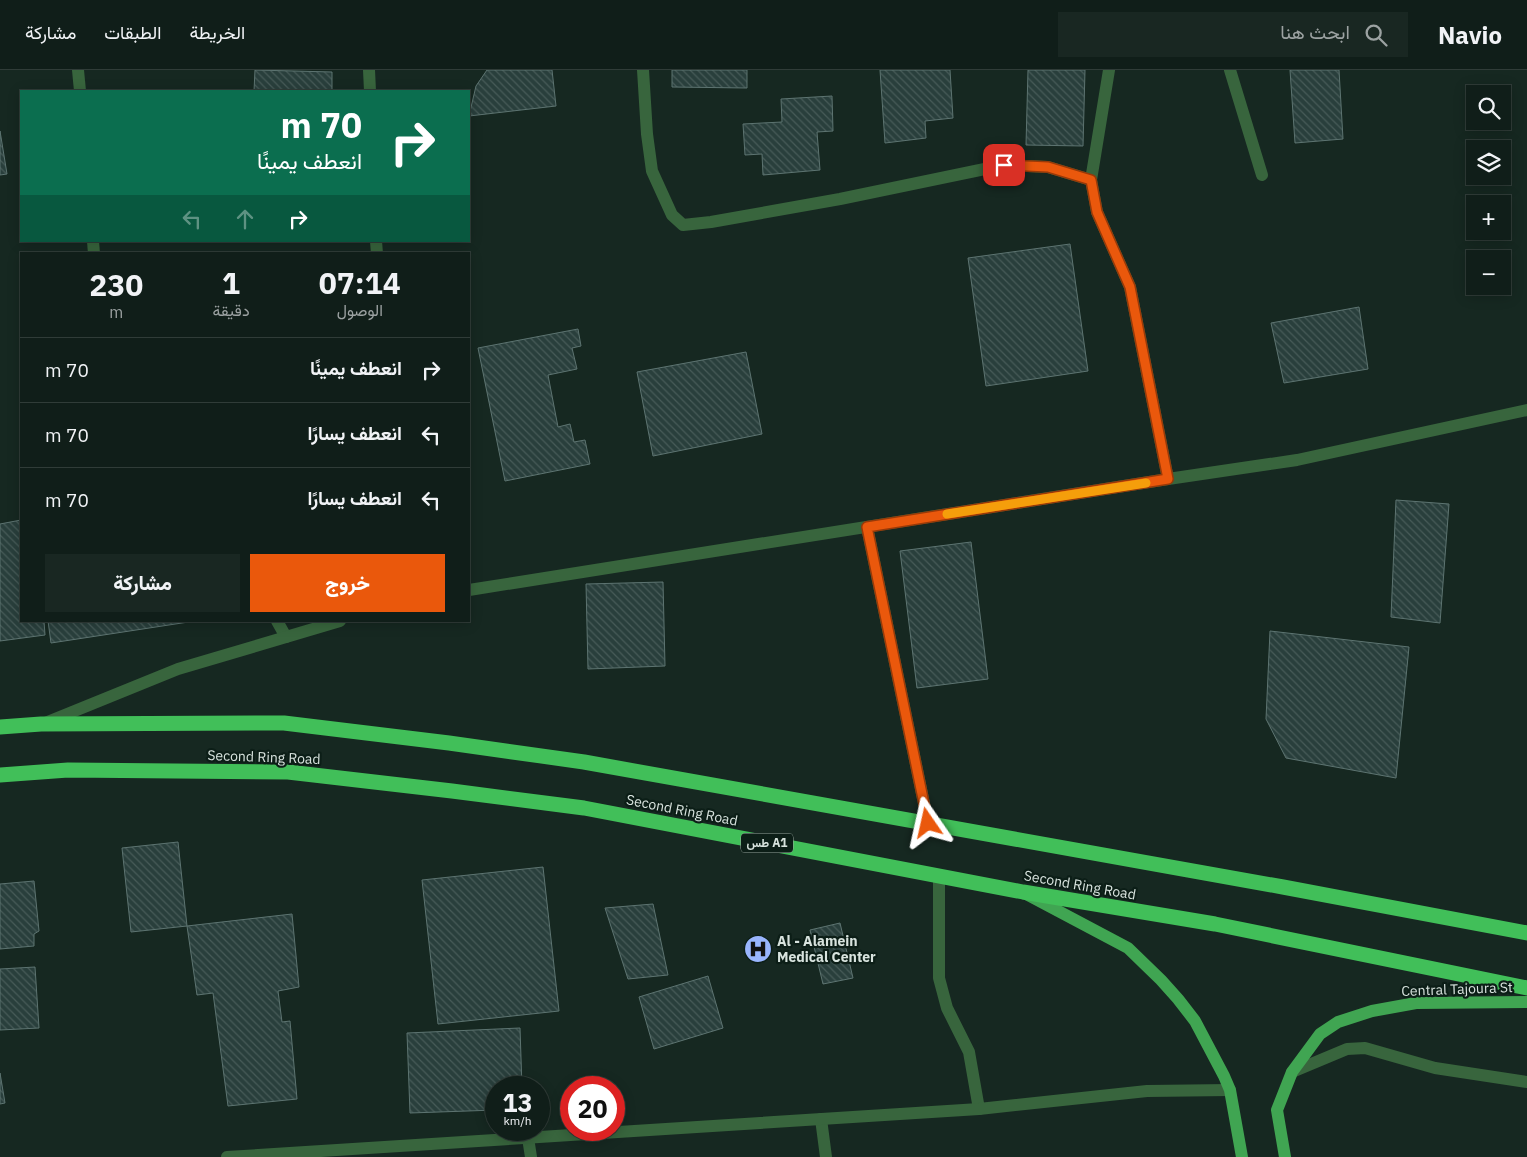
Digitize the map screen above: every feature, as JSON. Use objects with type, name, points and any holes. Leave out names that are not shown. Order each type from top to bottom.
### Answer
[{"type":"highway","name":"Second Ring Road","points":[[0,727],[41,724],[284,724],[439,742],[584,762],[1283,886],[1527,933]]},
{"type":"highway","name":"Second Ring Road","points":[[0,775],[68,770],[297,773],[584,808],[940,877],[1215,924],[1527,988]]},
{"type":"main road","points":[[1023,892],[1128,948],[1161,980],[1195,1021],[1230,1090],[1242,1157]]},
{"type":"main road","name":"Central Tajoura St","points":[[1285,1157],[1277,1110],[1292,1072],[1320,1034],[1338,1022],[1372,1011],[1416,1003],[1527,1002]]},
{"type":"street","points":[[78,70],[80,90]]},
{"type":"street","points":[[369,70],[370,90]]},
{"type":"street","points":[[643,70],[647,134],[652,170],[672,215],[684,225],[711,222],[803,205],[1004,165],[1048,167],[1091,180]]},
{"type":"street","points":[[1109,70],[1091,180],[1097,212],[1130,287],[1168,479]]},
{"type":"street","points":[[1230,70],[1262,175]]},
{"type":"street","points":[[470,590],[1297,460],[1527,410]]},
{"type":"street","points":[[867,527],[928,823]]},
{"type":"street","points":[[278,622],[286,637]]},
{"type":"street","points":[[41,724],[178,668],[337,622]]},
{"type":"street","points":[[940,877],[939,978],[946,1008],[969,1052],[979,1109]]},
{"type":"street","points":[[1292,1072],[1347,1049],[1365,1048],[1436,1068],[1527,1082]]},
{"type":"street","points":[[550,1137],[979,1109],[1147,1091],[1230,1090]]},
{"type":"street","points":[[820,1119],[826,1157]]},
{"type":"street","points":[[227,1157],[485,1141]]},
{"type":"street","points":[[528,1141],[531,1157]]},
{"type":"building","points":[[255,70],[332,72],[332,90],[254,90]]},
{"type":"building","points":[[487,70],[552,70],[556,106],[470,116],[476,86]]},
{"type":"building","points":[[672,70],[747,70],[747,88],[672,87]]},
{"type":"building","points":[[880,70],[950,70],[953,118],[925,121],[926,138],[885,143]]},
{"type":"building","points":[[1028,70],[1085,70],[1083,146],[1026,145]]},
{"type":"building","points":[[1290,70],[1339,70],[1343,139],[1295,143]]},
{"type":"building","points":[[832,96],[833,131],[817,132],[820,170],[763,175],[762,154],[745,155],[743,124],[782,122],[781,99]]},
{"type":"building","points":[[0,131],[7,174],[0,175]]},
{"type":"building","points":[[1070,244],[1088,371],[986,386],[968,258]]},
{"type":"building","points":[[1359,307],[1368,369],[1284,383],[1271,323]]},
{"type":"building","points":[[578,329],[581,346],[572,348],[577,369],[548,375],[558,427],[570,424],[574,442],[585,440],[590,464],[505,481],[478,348]]},
{"type":"building","points":[[746,352],[762,434],[653,456],[637,372]]},
{"type":"building","points":[[1396,500],[1449,504],[1440,623],[1391,617]]},
{"type":"building","points":[[20,520],[20,622],[44,622],[45,635],[0,641],[0,524]]},
{"type":"building","points":[[971,542],[988,679],[917,688],[900,551]]},
{"type":"building","points":[[663,582],[665,666],[588,669],[586,584]]},
{"type":"building","points":[[48,622],[188,622],[51,643]]},
{"type":"building","points":[[1270,631],[1409,647],[1396,778],[1286,758],[1266,719]]},
{"type":"building","points":[[178,842],[187,926],[131,932],[122,848]]},
{"type":"building","points":[[543,867],[559,1011],[438,1024],[422,880]]},
{"type":"building","points":[[34,881],[39,931],[34,934],[34,946],[0,949],[0,884]]},
{"type":"building","points":[[653,904],[668,975],[628,979],[605,908]]},
{"type":"building","points":[[292,914],[299,987],[278,991],[282,1022],[290,1021],[297,1099],[228,1106],[213,993],[197,995],[187,926]]},
{"type":"building","points":[[840,923],[853,978],[823,984],[810,930]]},
{"type":"building","points":[[35,967],[39,1028],[0,1030],[0,969]]},
{"type":"building","points":[[708,976],[723,1028],[654,1049],[639,997]]},
{"type":"building","points":[[520,1028],[522,1076],[485,1076],[485,1110],[410,1113],[407,1033]]},
{"type":"building","points":[[0,1073],[5,1103],[0,1104]]},
{"type":"slow traffic","points":[[947,514],[1146,483]]},
{"type":"place","name":"Al - Alamein Medical Center","points":[[758,949]]},
{"type":"route","points":[[928,823],[867,527],[1168,479],[1130,287],[1097,212],[1091,180],[1048,167],[1004,165]]}]
